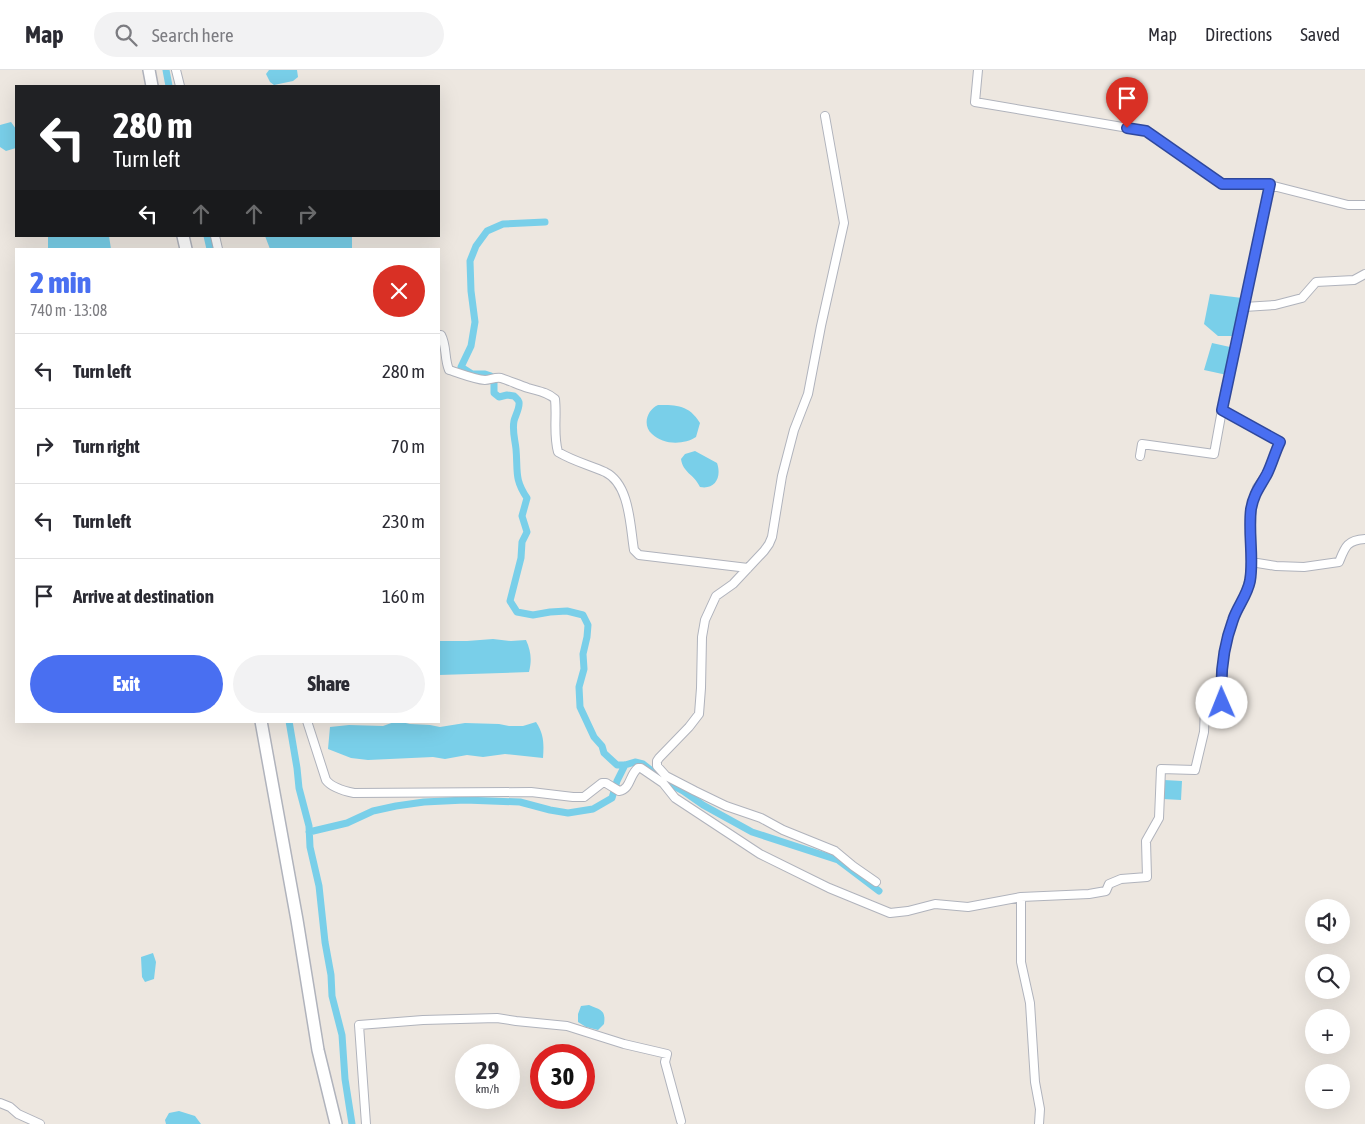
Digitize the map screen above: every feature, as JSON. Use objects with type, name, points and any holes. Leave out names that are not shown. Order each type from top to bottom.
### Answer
[{"type":"street","points":[[149,70],[152,85]]},
{"type":"street","points":[[176,70],[180,85]]},
{"type":"street","points":[[978,70],[975,102],[1146,131],[1222,184],[1270,184],[1348,205],[1365,205]]},
{"type":"street","points":[[825,116],[844,223],[820,326],[808,394],[794,430],[782,476],[772,537],[769,544],[733,584],[716,596],[705,620],[702,636],[699,714],[689,727],[658,758],[657,766],[666,776],[726,806],[761,818],[783,830],[835,851],[876,882]]},
{"type":"street","points":[[1140,456],[1142,444],[1214,454],[1270,184]]},
{"type":"street","points":[[1244,307],[1275,306],[1302,298],[1316,282],[1354,280],[1365,274]]},
{"type":"street","points":[[440,336],[444,342],[445,357],[449,370],[486,380],[497,377],[501,378],[538,390],[555,399],[555,434],[558,452],[612,476],[620,486],[628,510],[634,550],[639,554],[649,557],[748,568]]},
{"type":"street","points":[[308,723],[326,780],[329,785],[348,792],[531,792],[584,797],[602,783],[619,791],[623,790],[627,786],[634,770],[641,768],[663,783],[675,798],[760,854],[829,888],[890,913],[908,911],[935,904],[968,907],[1020,897],[1089,894],[1106,891],[1109,884],[1121,879],[1147,877],[1146,841],[1159,818],[1162,769],[1196,770],[1204,732],[1205,709],[1222,703],[1222,668],[1227,639],[1233,618],[1241,605],[1250,582],[1251,508],[1257,488],[1267,474],[1280,442],[1222,410]]},
{"type":"street","points":[[1251,562],[1295,567],[1339,562],[1350,542],[1365,539]]},
{"type":"street","points":[[261,723],[318,1050],[336,1124]]},
{"type":"street","points":[[1020,897],[1021,962],[1030,1003],[1035,1082],[1040,1109],[1039,1124]]},
{"type":"street","points":[[366,1124],[359,1024],[461,1018],[497,1018],[567,1026],[624,1044],[667,1054],[665,1062],[681,1121]]},
{"type":"street","points":[[0,1103],[40,1124]]},
{"type":"water","points":[[269,70],[297,70],[298,77],[293,81],[274,85],[266,74]]},
{"type":"water","points":[[11,122],[15,128],[15,148],[6,151],[0,147],[0,125]]},
{"type":"water","points":[[48,237],[109,237],[111,248],[48,248]]},
{"type":"water","points":[[265,237],[352,237],[352,248],[270,248]]},
{"type":"water","points":[[1210,294],[1242,298],[1235,336],[1218,336],[1204,324]]},
{"type":"water","points":[[1212,343],[1230,347],[1233,351],[1227,375],[1204,370]]},
{"type":"water","points":[[658,405],[671,405],[687,409],[700,423],[696,437],[691,440],[674,443],[657,438],[652,434],[647,426],[647,418],[651,410]]},
{"type":"water","points":[[695,451],[717,463],[718,478],[710,486],[700,487],[682,464],[681,459],[685,454]]},
{"type":"water","points":[[493,639],[526,640],[530,656],[529,672],[440,675],[440,641]]},
{"type":"water","points":[[536,722],[543,739],[543,758],[505,754],[483,757],[467,755],[445,759],[433,757],[368,760],[351,758],[328,749],[330,727],[349,725],[383,726],[391,723],[406,723],[440,727],[465,723],[523,726]]},
{"type":"water","points":[[1164,780],[1182,781],[1181,800],[1163,799]]},
{"type":"water","points":[[153,953],[156,962],[154,979],[145,982],[142,977],[141,957]]},
{"type":"water","points":[[589,1005],[603,1013],[604,1024],[598,1030],[586,1027],[578,1022],[581,1006]]},
{"type":"water","points":[[179,1111],[195,1116],[201,1124],[166,1124],[165,1120],[169,1113]]},
{"type":"waterway","points":[[166,70],[169,85]]},
{"type":"waterway","points":[[491,376],[472,374],[461,367],[471,346],[475,322],[470,261],[476,246],[487,231],[503,224],[545,222]]},
{"type":"waterway","points":[[207,237],[210,248]]},
{"type":"waterway","points":[[494,379],[494,393],[499,397],[514,396],[519,402],[513,432],[518,480],[527,498],[522,516],[527,532],[522,542],[521,558],[510,601],[517,612],[533,615],[567,611],[583,615],[588,625],[583,654],[584,669],[579,687],[580,707],[604,753],[617,765],[635,762],[643,764],[666,782],[752,832],[838,860],[879,891]]},
{"type":"waterway","points":[[289,723],[299,788],[309,826],[310,847],[319,886],[332,996],[342,1035],[345,1079],[352,1124]]},
{"type":"waterway","points":[[309,832],[347,823],[373,811],[424,802],[465,800],[520,802],[568,813],[593,809],[612,798],[617,781],[625,765]]},
{"type":"route","points":[[1127,128],[1146,131],[1222,184],[1270,184],[1222,410],[1280,442],[1267,474],[1257,488],[1251,508],[1250,582],[1241,605],[1233,618],[1227,639],[1222,668],[1222,703]]}]
